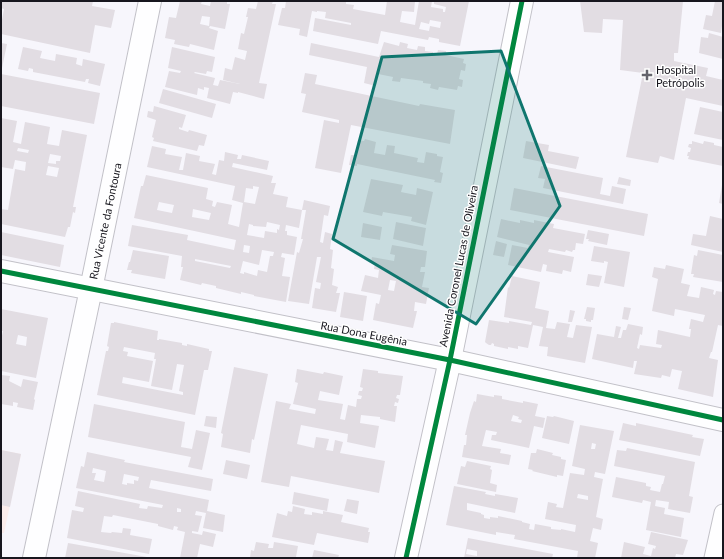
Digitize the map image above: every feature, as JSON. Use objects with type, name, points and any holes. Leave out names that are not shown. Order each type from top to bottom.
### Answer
[{"type":"street","name":"Rua Vicente da Fontoura","points":[[34,558],[92,288],[150,1]]},
{"type":"street","name":"Avenida Coronel Lucas de Oliveira","points":[[406,558],[450,360],[522,1]]},
{"type":"street","name":"Rua Dona Eugênia","points":[[1,271],[450,360],[723,420]]},
{"type":"street","points":[[713,558],[723,513]]},
{"type":"highlighted area","points":[[501,51],[560,206],[476,324],[333,239],[382,57]]},
{"type":"shaded area","points":[[1,450],[21,454],[4,533],[1,533]]},
{"type":"building","points":[[1,1],[93,1],[92,6],[115,10],[111,28],[95,25],[90,53],[1,34],[4,9],[1,8]]},
{"type":"building","points":[[180,1],[202,1],[201,4],[210,6],[211,1],[227,1],[227,4],[230,4],[225,29],[210,26],[209,28],[218,31],[214,50],[190,44],[189,47],[174,44],[175,40],[165,38],[169,17],[176,18]],"holes":[[[202,16],[210,17],[209,26],[200,24]]]},
{"type":"building","points":[[258,1],[273,1],[272,4],[276,4],[259,83],[267,84],[264,99],[233,92],[230,104],[207,98],[209,88],[204,87],[204,90],[198,88],[197,95],[165,87],[169,71],[180,73],[181,71],[168,68],[172,47],[215,57],[212,72],[207,71],[206,74],[194,73],[215,78],[213,85],[218,86],[220,80],[240,84],[223,80],[225,68],[232,70],[235,57],[245,60],[247,51],[238,49],[241,33],[244,34],[248,17],[246,17],[248,8],[256,9]]},
{"type":"building","points":[[286,1],[346,1],[346,4],[354,5],[353,9],[385,15],[387,1],[415,1],[414,12],[402,11],[400,22],[415,25],[419,1],[432,1],[431,7],[443,9],[443,12],[445,12],[446,7],[434,4],[434,1],[469,1],[460,46],[439,42],[439,39],[429,37],[428,40],[381,31],[378,44],[313,31],[315,18],[351,25],[351,23],[325,18],[326,12],[317,11],[312,11],[307,37],[299,35],[300,29],[278,25],[282,8],[285,8]],"holes":[[[430,20],[441,22],[440,28],[430,26],[429,31],[419,29],[421,22],[429,24]]]},
{"type":"building","points":[[580,1],[683,1],[678,53],[674,53],[674,61],[708,68],[706,76],[723,80],[723,106],[686,98],[674,160],[660,156],[658,163],[626,157],[643,73],[620,70],[623,20],[603,19],[602,33],[584,32]]},
{"type":"building","points":[[715,1],[723,1],[723,26],[721,33],[703,29],[706,15],[712,16]]},
{"type":"building","points":[[709,33],[723,37],[723,59],[699,53],[701,37],[708,38]]},
{"type":"building","points":[[384,42],[399,46],[400,42],[408,44],[407,48],[417,50],[418,46],[425,47],[425,51],[437,54],[438,50],[446,51],[446,55],[464,59],[463,63],[466,64],[465,71],[461,70],[459,79],[463,80],[462,87],[458,86],[457,90],[439,87],[438,90],[430,88],[431,84],[423,83],[423,81],[401,78],[400,82],[392,81],[393,77],[378,74],[376,86],[364,83],[367,67],[309,55],[311,43],[379,57]]},
{"type":"building","points":[[1,43],[7,44],[2,68],[1,67]]},
{"type":"building","points":[[23,47],[42,51],[40,58],[55,61],[56,54],[77,58],[76,64],[82,66],[83,59],[105,64],[100,86],[88,83],[89,79],[86,79],[85,82],[33,72],[33,69],[29,68],[28,71],[18,69]]},
{"type":"building","points":[[305,73],[317,75],[315,84],[419,106],[420,104],[455,110],[450,144],[351,125],[341,173],[315,168],[324,120],[339,123],[339,120],[302,112],[306,94],[301,93]]},
{"type":"building","points":[[1,74],[100,93],[94,124],[1,106]]},
{"type":"building","points":[[163,89],[216,104],[212,118],[159,103]]},
{"type":"building","points":[[154,106],[186,115],[182,128],[179,127],[179,129],[207,135],[204,146],[199,145],[197,151],[153,141],[154,138],[152,137],[156,120],[147,117],[148,111],[153,112]]},
{"type":"building","points":[[700,107],[723,112],[723,140],[694,134]]},
{"type":"building","points":[[1,118],[17,121],[13,142],[21,144],[25,122],[50,127],[47,144],[59,146],[62,130],[87,135],[73,207],[76,207],[75,213],[73,212],[70,227],[68,227],[65,237],[1,224],[1,209],[8,210],[15,169],[25,171],[26,162],[15,160],[13,169],[1,167]],"holes":[[[18,148],[29,150],[28,153],[17,151]],[[50,154],[61,156],[60,161],[56,161],[56,164],[48,163]],[[48,166],[59,168],[57,177],[46,175]]]},
{"type":"building","points":[[365,139],[376,142],[374,153],[385,155],[387,145],[395,146],[394,153],[418,158],[417,162],[424,163],[426,152],[443,157],[440,172],[443,173],[441,183],[434,182],[435,180],[357,164],[357,166],[349,165],[351,155],[355,155],[358,140],[364,141]]},
{"type":"building","points":[[526,141],[549,145],[548,151],[579,157],[576,169],[523,158]]},
{"type":"building","points":[[692,141],[703,144],[704,141],[723,147],[723,166],[688,159],[688,152],[690,152],[691,148],[688,147],[689,144],[692,144]]},
{"type":"building","points":[[152,146],[166,149],[165,154],[182,157],[179,170],[183,170],[186,153],[200,156],[199,161],[215,164],[212,174],[216,175],[219,160],[224,161],[225,152],[238,155],[237,159],[241,159],[242,155],[269,161],[267,170],[233,163],[232,167],[273,176],[271,183],[276,183],[273,194],[288,197],[286,207],[302,210],[299,228],[286,225],[285,231],[287,231],[287,235],[297,237],[294,255],[282,253],[281,257],[285,258],[282,276],[290,277],[286,302],[241,292],[241,294],[202,283],[201,285],[180,280],[183,267],[181,267],[182,256],[128,246],[132,225],[188,235],[187,240],[234,250],[236,240],[134,218],[141,186],[143,186],[146,175],[208,188],[206,199],[213,201],[212,206],[215,207],[217,202],[232,205],[228,224],[239,227],[243,203],[232,200],[235,186],[147,167]],"holes":[[[253,186],[259,187],[255,204],[244,202],[246,188],[253,189]],[[159,202],[174,205],[172,213],[157,210]],[[193,209],[211,213],[209,220],[192,217]],[[267,222],[280,225],[279,230],[277,229],[277,233],[265,231],[264,238],[247,235],[249,224],[253,226],[266,227]],[[244,245],[250,246],[249,253],[243,252]],[[262,250],[274,252],[273,256],[270,256],[267,272],[258,270],[257,276],[244,272],[244,274],[240,273],[243,261],[259,265]],[[195,259],[231,266],[230,268],[195,261]]]},
{"type":"building","points":[[541,166],[603,178],[600,194],[610,196],[612,186],[626,189],[623,204],[543,188],[545,179],[538,178]]},
{"type":"building","points":[[619,177],[631,180],[630,186],[617,184]]},
{"type":"building","points":[[371,179],[403,185],[401,192],[416,195],[417,188],[433,192],[426,225],[411,221],[412,217],[383,212],[382,216],[363,212]]},
{"type":"building","points":[[723,185],[723,204],[719,203]]},
{"type":"building","points":[[514,188],[648,214],[644,236],[510,210]]},
{"type":"building","points":[[304,200],[330,206],[328,216],[324,215],[320,242],[323,243],[325,232],[332,234],[330,249],[333,250],[331,268],[334,269],[332,285],[338,287],[336,293],[340,293],[336,312],[312,308],[315,288],[320,289],[321,283],[316,282],[321,257],[317,257],[309,304],[288,301],[297,252],[299,253],[303,239],[301,239],[306,210],[302,210]]},
{"type":"building","points":[[710,216],[723,219],[723,252],[691,245],[693,234],[706,236]]},
{"type":"building","points":[[501,219],[520,223],[520,220],[534,223],[534,220],[554,224],[553,228],[585,234],[583,244],[576,243],[575,250],[572,252],[566,250],[565,252],[549,249],[548,252],[574,257],[571,272],[563,270],[562,274],[546,271],[547,265],[543,264],[541,272],[508,265],[512,245],[528,248],[529,245],[497,237]]},
{"type":"building","points":[[396,222],[426,228],[423,246],[393,239]]},
{"type":"building","points":[[363,223],[382,227],[380,240],[361,237]]},
{"type":"building","points":[[588,230],[609,234],[607,245],[588,241],[589,239],[586,239]]},
{"type":"building","points":[[1,232],[64,245],[60,267],[1,255]]},
{"type":"building","points":[[496,241],[507,244],[504,257],[493,255]]},
{"type":"building","points":[[392,245],[427,251],[425,267],[421,267],[420,272],[425,272],[422,287],[429,288],[426,304],[415,302],[414,311],[417,311],[413,328],[373,320],[376,303],[379,304],[381,295],[361,291],[365,275],[378,278],[379,270],[374,269],[375,263],[371,262],[372,257],[394,261],[395,255],[390,254]],"holes":[[[390,280],[396,281],[394,291],[388,290]]]},
{"type":"building","points":[[594,246],[630,252],[624,287],[604,283],[608,262],[604,261],[604,263],[591,261]]},
{"type":"building","points":[[133,250],[169,256],[165,279],[131,273],[132,270],[127,270]]},
{"type":"building","points":[[698,250],[723,255],[723,282],[693,277],[694,274],[691,274],[694,255],[697,256]]},
{"type":"building","points":[[666,265],[684,269],[681,283],[690,285],[687,296],[699,298],[701,287],[714,290],[713,294],[715,295],[716,291],[723,292],[723,326],[718,325],[712,352],[709,358],[718,360],[713,397],[678,389],[682,371],[672,369],[670,377],[662,375],[661,378],[634,374],[637,361],[634,361],[633,368],[592,359],[597,334],[614,337],[616,326],[621,327],[618,338],[621,338],[623,330],[626,330],[628,324],[643,327],[642,335],[640,334],[637,348],[639,349],[640,345],[661,348],[662,345],[656,344],[658,330],[690,337],[691,329],[689,329],[691,319],[703,322],[705,315],[675,309],[674,316],[652,311],[658,279],[652,277],[654,267],[665,269]]},
{"type":"building","points":[[588,274],[602,276],[599,287],[586,285]]},
{"type":"building","points":[[512,276],[540,282],[535,308],[549,311],[546,328],[555,329],[557,322],[570,324],[567,337],[573,338],[576,325],[592,327],[585,363],[547,356],[548,347],[539,346],[543,327],[533,325],[528,348],[518,346],[518,349],[508,347],[508,349],[494,346],[492,343],[489,345],[485,342],[489,320],[509,323],[509,321],[531,325],[532,322],[504,317],[508,287],[509,288]]},
{"type":"building","points":[[344,292],[367,296],[363,321],[340,317]]},
{"type":"building","points":[[587,307],[595,308],[593,320],[591,320],[591,322],[584,319]]},
{"type":"building","points":[[624,307],[631,308],[628,320],[622,319]]},
{"type":"building","points":[[1,309],[48,318],[36,378],[1,371],[1,340],[3,331],[1,331]],"holes":[[[18,335],[27,337],[26,346],[16,344]]]},
{"type":"building","points":[[570,310],[575,311],[572,322],[568,322]]},
{"type":"building","points":[[111,323],[158,331],[157,340],[159,339],[182,343],[182,345],[187,346],[187,344],[212,351],[208,370],[204,370],[195,415],[97,395],[106,351],[108,351],[109,347],[107,346]],"holes":[[[124,347],[155,353],[154,359],[156,359],[151,386],[172,390],[177,364],[184,365],[179,391],[183,392],[183,395],[122,383],[123,377],[149,382],[153,361],[127,356],[128,352],[123,351]]]},
{"type":"building","points":[[234,367],[268,374],[250,453],[221,447],[223,434],[221,433]]},
{"type":"building","points":[[297,369],[343,376],[339,395],[320,391],[318,400],[343,404],[340,419],[345,420],[348,405],[356,407],[357,399],[361,399],[362,396],[358,395],[359,391],[362,391],[363,388],[360,387],[363,369],[378,371],[378,373],[403,376],[400,395],[397,395],[396,398],[399,399],[398,403],[395,402],[394,406],[397,406],[395,422],[380,419],[380,417],[361,415],[360,423],[379,426],[375,448],[347,442],[348,434],[301,425],[297,444],[314,448],[316,437],[329,439],[326,450],[333,451],[335,440],[343,442],[340,453],[385,461],[379,493],[291,476],[289,487],[261,482],[276,401],[291,404],[289,409],[315,414],[316,409],[293,404],[298,383],[295,382]]},
{"type":"building","points":[[1,375],[10,376],[9,381],[21,387],[23,379],[38,382],[33,410],[17,407],[18,403],[13,402],[13,406],[1,404]]},
{"type":"building","points":[[477,394],[494,397],[494,395],[502,396],[502,399],[538,404],[535,416],[545,418],[543,428],[534,426],[529,448],[491,440],[492,435],[496,435],[497,432],[486,430],[482,446],[501,449],[500,453],[511,455],[509,465],[462,457],[464,445],[466,445],[467,435],[465,435],[470,413],[474,401],[476,402]],"holes":[[[513,415],[519,417],[518,419],[522,420],[521,423],[511,421]]]},
{"type":"building","points":[[94,404],[185,422],[181,447],[192,449],[196,430],[210,433],[202,470],[188,467],[191,457],[88,437]]},
{"type":"building","points":[[206,416],[217,417],[216,428],[204,426]]},
{"type":"building","points":[[547,416],[554,416],[574,421],[569,444],[542,438]]},
{"type":"building","points":[[623,423],[636,426],[636,423],[693,435],[692,437],[704,439],[700,456],[619,440]]},
{"type":"building","points":[[580,425],[614,431],[605,474],[595,472],[594,477],[603,479],[596,517],[603,519],[601,530],[593,528],[590,541],[598,543],[595,558],[577,558],[578,551],[514,539],[515,535],[496,532],[496,535],[446,525],[454,486],[486,492],[485,494],[495,496],[495,494],[518,498],[515,513],[467,503],[467,510],[481,513],[484,515],[484,518],[498,518],[498,516],[522,521],[530,524],[529,529],[534,530],[535,524],[551,527],[551,529],[561,529],[575,532],[576,525],[545,519],[548,502],[557,504],[556,507],[563,508],[570,473],[584,475],[585,469],[572,466]],"holes":[[[592,443],[596,444],[595,449],[591,449]],[[578,494],[588,496],[588,500],[577,498]]]},
{"type":"building","points":[[627,448],[695,462],[689,496],[693,497],[690,513],[668,509],[669,502],[656,500],[655,506],[665,508],[664,514],[684,518],[681,537],[646,530],[651,502],[643,500],[642,503],[612,497],[616,477],[646,483],[646,486],[651,487],[650,490],[660,492],[663,484],[665,476],[614,466],[617,450],[626,451]]},
{"type":"building","points":[[537,449],[553,453],[552,455],[566,460],[563,476],[557,475],[557,477],[528,469],[531,453],[536,453]]},
{"type":"building","points":[[1,450],[21,454],[10,507],[1,505]]},
{"type":"building","points":[[87,452],[125,460],[124,462],[213,479],[211,491],[151,480],[149,488],[209,500],[207,511],[225,515],[223,532],[203,528],[206,513],[196,511],[195,515],[202,516],[198,532],[192,531],[192,533],[202,535],[203,531],[216,534],[213,547],[200,544],[197,558],[180,558],[185,532],[177,530],[178,527],[174,526],[173,530],[158,526],[158,524],[113,515],[112,517],[104,516],[101,532],[122,533],[123,528],[131,529],[130,535],[152,539],[149,554],[67,538],[72,510],[83,512],[84,508],[75,506],[78,491],[140,504],[139,508],[147,509],[148,506],[162,508],[163,505],[76,488],[81,466],[84,467]],"holes":[[[93,468],[106,471],[104,482],[94,480],[96,473],[92,473]],[[124,474],[139,477],[138,481],[134,480],[134,484],[122,484]],[[177,508],[181,509],[181,512],[177,512]]]},
{"type":"building","points":[[226,460],[250,465],[247,479],[223,474]]},
{"type":"building","points":[[467,461],[491,466],[490,469],[492,470],[490,483],[497,485],[496,492],[457,484],[461,466],[465,467]]},
{"type":"building","points":[[294,492],[329,499],[327,511],[292,504]]},
{"type":"building","points":[[347,499],[359,501],[357,514],[344,511]]},
{"type":"building","points":[[293,506],[305,509],[304,514],[312,515],[312,512],[323,514],[323,511],[343,515],[341,522],[369,528],[368,532],[370,532],[368,543],[317,533],[314,545],[272,537],[277,513],[287,516],[288,511],[292,512]]},
{"type":"building","points":[[651,532],[688,540],[683,555],[676,554],[675,558],[621,558],[624,542],[645,547],[643,554],[651,556],[653,548],[655,549],[656,546],[648,544]]},
{"type":"building","points":[[468,538],[553,554],[552,558],[464,558]],"holes":[[[467,549],[477,551],[477,556],[466,554]]]},
{"type":"building","points":[[256,542],[269,544],[268,548],[273,548],[274,542],[298,546],[296,557],[299,558],[250,558],[251,550],[254,551]]},
{"type":"building","points":[[68,543],[147,557],[65,558]]},
{"type":"building","points":[[314,550],[339,555],[338,558],[312,558]]},
{"type":"cycle path","points":[[406,558],[450,360],[522,1]]},
{"type":"cycle path","points":[[1,271],[450,360],[723,420]]},
{"type":"place","name":"Hospital Petrópolis","points":[[647,75]]}]
